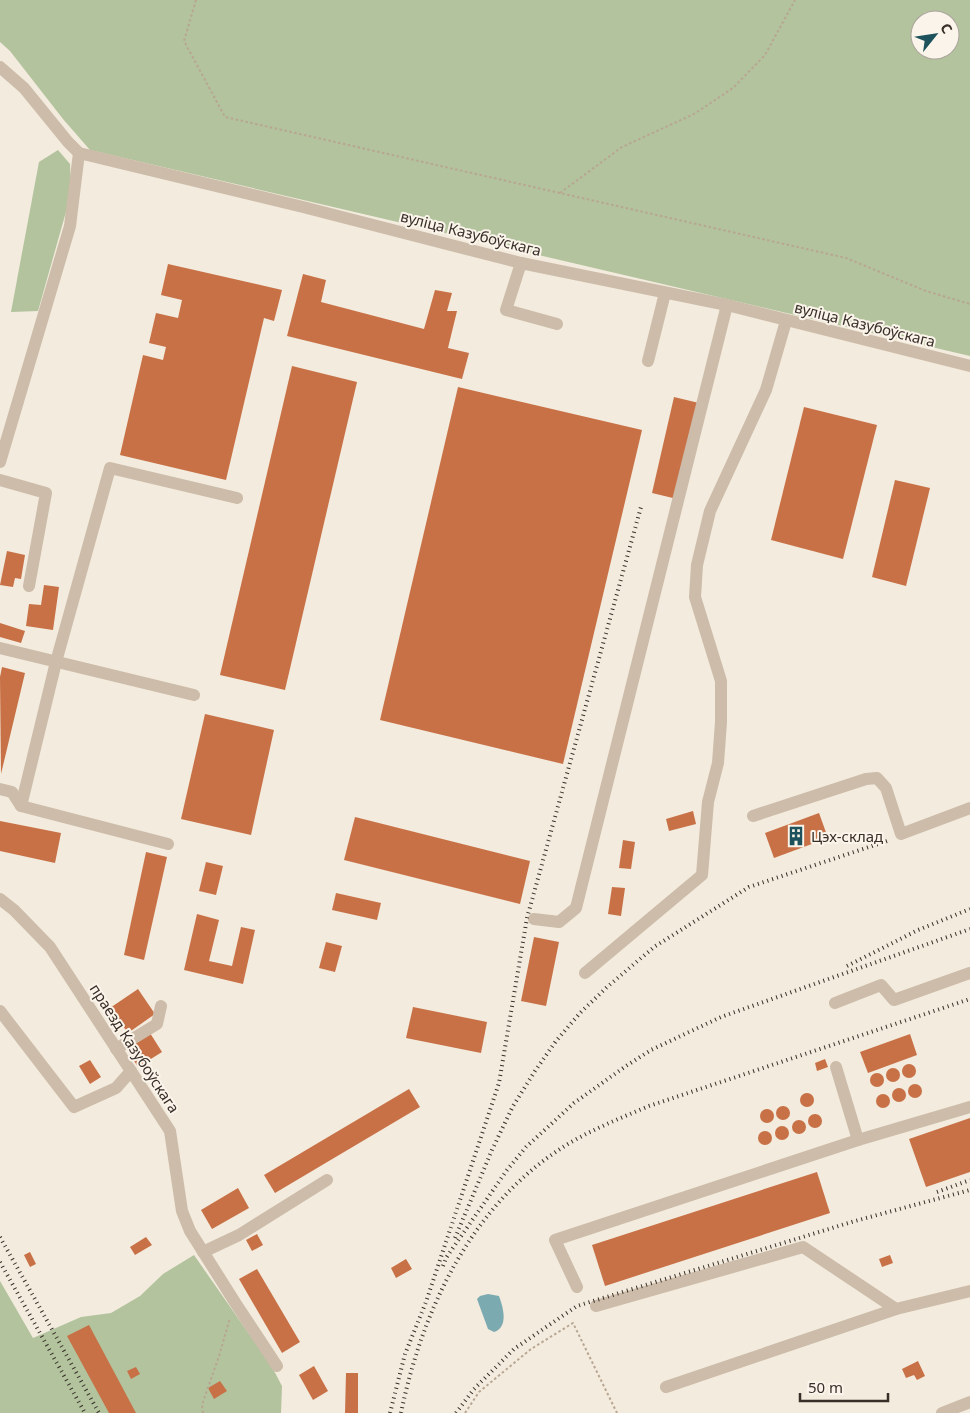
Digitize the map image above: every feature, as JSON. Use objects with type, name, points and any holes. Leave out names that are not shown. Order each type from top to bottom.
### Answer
[{"type":"street","points":[[0,67],[24,88],[80,154],[70,226],[0,462]]},
{"type":"street","name":"вуліца Казубоўскага","points":[[80,154],[521,263],[727,305],[970,366]]},
{"type":"street","points":[[521,263],[506,310],[557,324]]},
{"type":"street","points":[[648,362],[665,293]]},
{"type":"street","points":[[534,920],[559,922],[576,908],[727,305]]},
{"type":"street","points":[[585,973],[702,875],[708,802],[718,763],[721,682],[695,597],[696,565],[710,511],[766,390],[786,321]]},
{"type":"street","points":[[20,806],[56,662],[110,468],[237,498]]},
{"type":"street","points":[[0,480],[46,493],[30,586]]},
{"type":"street","points":[[0,648],[194,695]]},
{"type":"street","points":[[753,816],[866,779],[877,778],[886,788],[901,834],[970,808]]},
{"type":"street","points":[[0,789],[12,792],[20,806],[168,844]]},
{"type":"street","name":"праезд Казубоўскага","points":[[0,899],[14,910],[50,948],[170,1131],[182,1211],[190,1231],[277,1366]]},
{"type":"street","points":[[835,1003],[881,986],[894,1000],[970,973]]},
{"type":"street","points":[[116,1049],[157,1024],[161,1006]]},
{"type":"street","points":[[0,1011],[74,1107],[116,1088],[131,1072]]},
{"type":"street","points":[[836,1067],[858,1140]]},
{"type":"street","points":[[577,1287],[555,1240],[858,1140],[970,1106]]},
{"type":"street","points":[[203,1252],[240,1235],[327,1180]]},
{"type":"street","points":[[596,1306],[803,1248],[896,1309]]},
{"type":"street","points":[[666,1387],[896,1309],[970,1290]]},
{"type":"street","points":[[942,1413],[970,1402]]},
{"type":"path","points":[[196,0],[184,41],[225,117],[846,258],[926,291],[970,304]]},
{"type":"path","points":[[560,193],[622,147],[694,114],[734,88],[765,55],[795,0]]},
{"type":"path","points":[[203,1413],[202,1404],[236,1304]]},
{"type":"path","points":[[465,1413],[479,1392],[486,1386],[531,1349],[572,1323],[617,1413]]},
{"type":"green space","points":[[0,0],[970,0],[970,356],[90,150],[63,119],[10,51],[0,42]]},
{"type":"green space","points":[[58,150],[70,164],[71,194],[38,311],[11,312],[39,162]]},
{"type":"green space","points":[[194,1255],[272,1367],[282,1386],[281,1413],[0,1413],[0,1281],[33,1338],[81,1317],[111,1313],[140,1296],[163,1274]]},
{"type":"water","points":[[488,1294],[499,1296],[504,1316],[502,1326],[494,1332],[488,1329],[477,1299]]},
{"type":"building","points":[[168,264],[282,290],[274,321],[264,318],[226,480],[120,455],[143,355],[163,360],[166,347],[149,343],[156,313],[178,318],[182,300],[161,295]]},
{"type":"building","points":[[303,274],[326,280],[321,302],[424,329],[435,290],[452,293],[447,311],[457,311],[448,348],[469,353],[462,379],[287,336]]},
{"type":"building","points":[[292,366],[357,382],[285,690],[220,675]]},
{"type":"building","points":[[458,387],[642,430],[563,764],[380,720]]},
{"type":"building","points":[[674,397],[699,403],[677,499],[652,493]]},
{"type":"building","points":[[804,407],[877,425],[843,559],[771,540]]},
{"type":"building","points":[[895,480],[930,488],[906,586],[872,577]]},
{"type":"building","points":[[7,551],[25,555],[21,579],[15,578],[13,587],[0,585]]},
{"type":"building","points":[[44,585],[59,587],[53,630],[26,626],[29,604],[41,605]]},
{"type":"building","points":[[0,623],[25,631],[21,643],[0,637]]},
{"type":"building","points":[[2,667],[25,673],[1,774],[0,677]]},
{"type":"building","points":[[205,714],[274,730],[251,835],[181,819]]},
{"type":"building","points":[[693,811],[696,824],[669,831],[666,819]]},
{"type":"building","name":"Цэх-склад","points":[[819,813],[828,838],[774,858],[765,833]]},
{"type":"building","points":[[355,817],[530,861],[520,904],[344,860]]},
{"type":"building","points":[[0,821],[61,833],[55,863],[0,851]]},
{"type":"building","points":[[623,840],[635,842],[631,869],[619,868]]},
{"type":"building","points":[[146,852],[167,857],[144,960],[124,955]]},
{"type":"building","points":[[206,862],[223,866],[216,895],[199,891]]},
{"type":"building","points":[[612,887],[625,888],[621,916],[608,914]]},
{"type":"building","points":[[336,893],[381,903],[377,920],[332,910]]},
{"type":"building","points":[[197,914],[219,920],[209,961],[232,966],[241,927],[255,930],[243,984],[184,970]]},
{"type":"building","points":[[534,937],[559,942],[546,1006],[521,1001]]},
{"type":"building","points":[[326,942],[342,946],[335,972],[319,968]]},
{"type":"building","points":[[138,989],[155,1014],[128,1033],[110,1008]]},
{"type":"building","points":[[413,1007],[487,1022],[481,1053],[406,1038]]},
{"type":"building","points":[[150,1033],[162,1052],[138,1067],[126,1048]]},
{"type":"building","points":[[910,1034],[917,1055],[868,1073],[860,1052]]},
{"type":"building","points":[[825,1059],[828,1067],[817,1071],[815,1063]]},
{"type":"building","points":[[90,1060],[101,1077],[90,1084],[79,1066]]},
{"type":"building","points":[[906,1064],[912,1064],[916,1071],[912,1078],[906,1078],[902,1074],[902,1068]]},
{"type":"building","points":[[890,1068],[896,1068],[900,1075],[896,1082],[890,1082],[886,1078],[886,1072]]},
{"type":"building","points":[[874,1073],[880,1073],[884,1080],[880,1087],[874,1087],[870,1083],[870,1077]]},
{"type":"building","points":[[912,1084],[918,1084],[922,1091],[918,1098],[912,1098],[908,1094],[908,1088]]},
{"type":"building","points":[[896,1088],[902,1088],[906,1095],[902,1102],[896,1102],[892,1098],[892,1092]]},
{"type":"building","points":[[409,1089],[420,1107],[275,1193],[264,1175]]},
{"type":"building","points":[[804,1093],[810,1093],[814,1100],[810,1107],[804,1107],[800,1103],[800,1097]]},
{"type":"building","points":[[880,1094],[886,1094],[890,1101],[886,1108],[880,1108],[876,1104],[876,1098]]},
{"type":"building","points":[[780,1106],[786,1106],[790,1113],[786,1120],[780,1120],[776,1116],[776,1110]]},
{"type":"building","points":[[764,1109],[770,1109],[774,1116],[770,1123],[764,1123],[760,1119],[760,1113]]},
{"type":"building","points":[[812,1114],[818,1114],[822,1121],[818,1128],[812,1128],[808,1124],[808,1118]]},
{"type":"building","points":[[970,1118],[970,1172],[926,1187],[909,1139]]},
{"type":"building","points":[[796,1120],[802,1120],[806,1127],[802,1134],[796,1134],[792,1130],[792,1124]]},
{"type":"building","points":[[779,1126],[785,1126],[789,1133],[785,1140],[779,1140],[775,1136],[775,1130]]},
{"type":"building","points":[[762,1131],[768,1131],[772,1138],[768,1145],[762,1145],[758,1141],[758,1135]]},
{"type":"building","points":[[817,1172],[830,1213],[605,1286],[592,1245]]},
{"type":"building","points":[[238,1188],[249,1208],[212,1229],[201,1210]]},
{"type":"building","points":[[257,1234],[263,1245],[252,1251],[246,1240]]},
{"type":"building","points":[[146,1237],[152,1245],[135,1255],[130,1247]]},
{"type":"building","points":[[30,1252],[36,1264],[30,1267],[24,1255]]},
{"type":"building","points":[[890,1255],[893,1263],[882,1267],[879,1259]]},
{"type":"building","points":[[406,1259],[412,1269],[396,1278],[391,1268]]},
{"type":"building","points":[[257,1269],[300,1342],[282,1353],[239,1279]]},
{"type":"building","points":[[89,1325],[136,1413],[109,1413],[67,1336]]},
{"type":"building","points":[[918,1361],[925,1376],[917,1380],[914,1375],[906,1378],[902,1369]]},
{"type":"building","points":[[314,1366],[328,1391],[313,1400],[299,1375]]},
{"type":"building","points":[[136,1367],[140,1374],[131,1379],[127,1371]]},
{"type":"building","points":[[346,1373],[358,1373],[358,1413],[345,1413]]},
{"type":"building","points":[[220,1381],[227,1391],[214,1399],[208,1388]]},
{"type":"railway","points":[[390,1413],[405,1354],[426,1302],[499,1083],[527,918],[641,507]]},
{"type":"railway","points":[[455,1238],[492,1150],[513,1106],[556,1041],[580,1013],[606,988],[654,947],[749,887],[890,840]]},
{"type":"railway","points":[[847,966],[918,930],[970,909]]},
{"type":"railway","points":[[443,1266],[446,1258],[507,1170],[526,1147],[574,1103],[651,1050],[721,1017],[970,929]]},
{"type":"railway","points":[[401,1413],[423,1333],[439,1295],[458,1258],[481,1224],[508,1192],[538,1165],[582,1136],[649,1106],[970,999]]},
{"type":"railway","points":[[937,1192],[970,1180]]},
{"type":"railway","points":[[456,1413],[474,1389],[514,1349],[577,1306],[855,1221],[970,1190]]},
{"type":"railway","points":[[0,1237],[99,1413]]},
{"type":"railway","points":[[0,1262],[85,1413]]},
{"type":"place","name":"Цэх-склад","points":[[796,836]]}]
